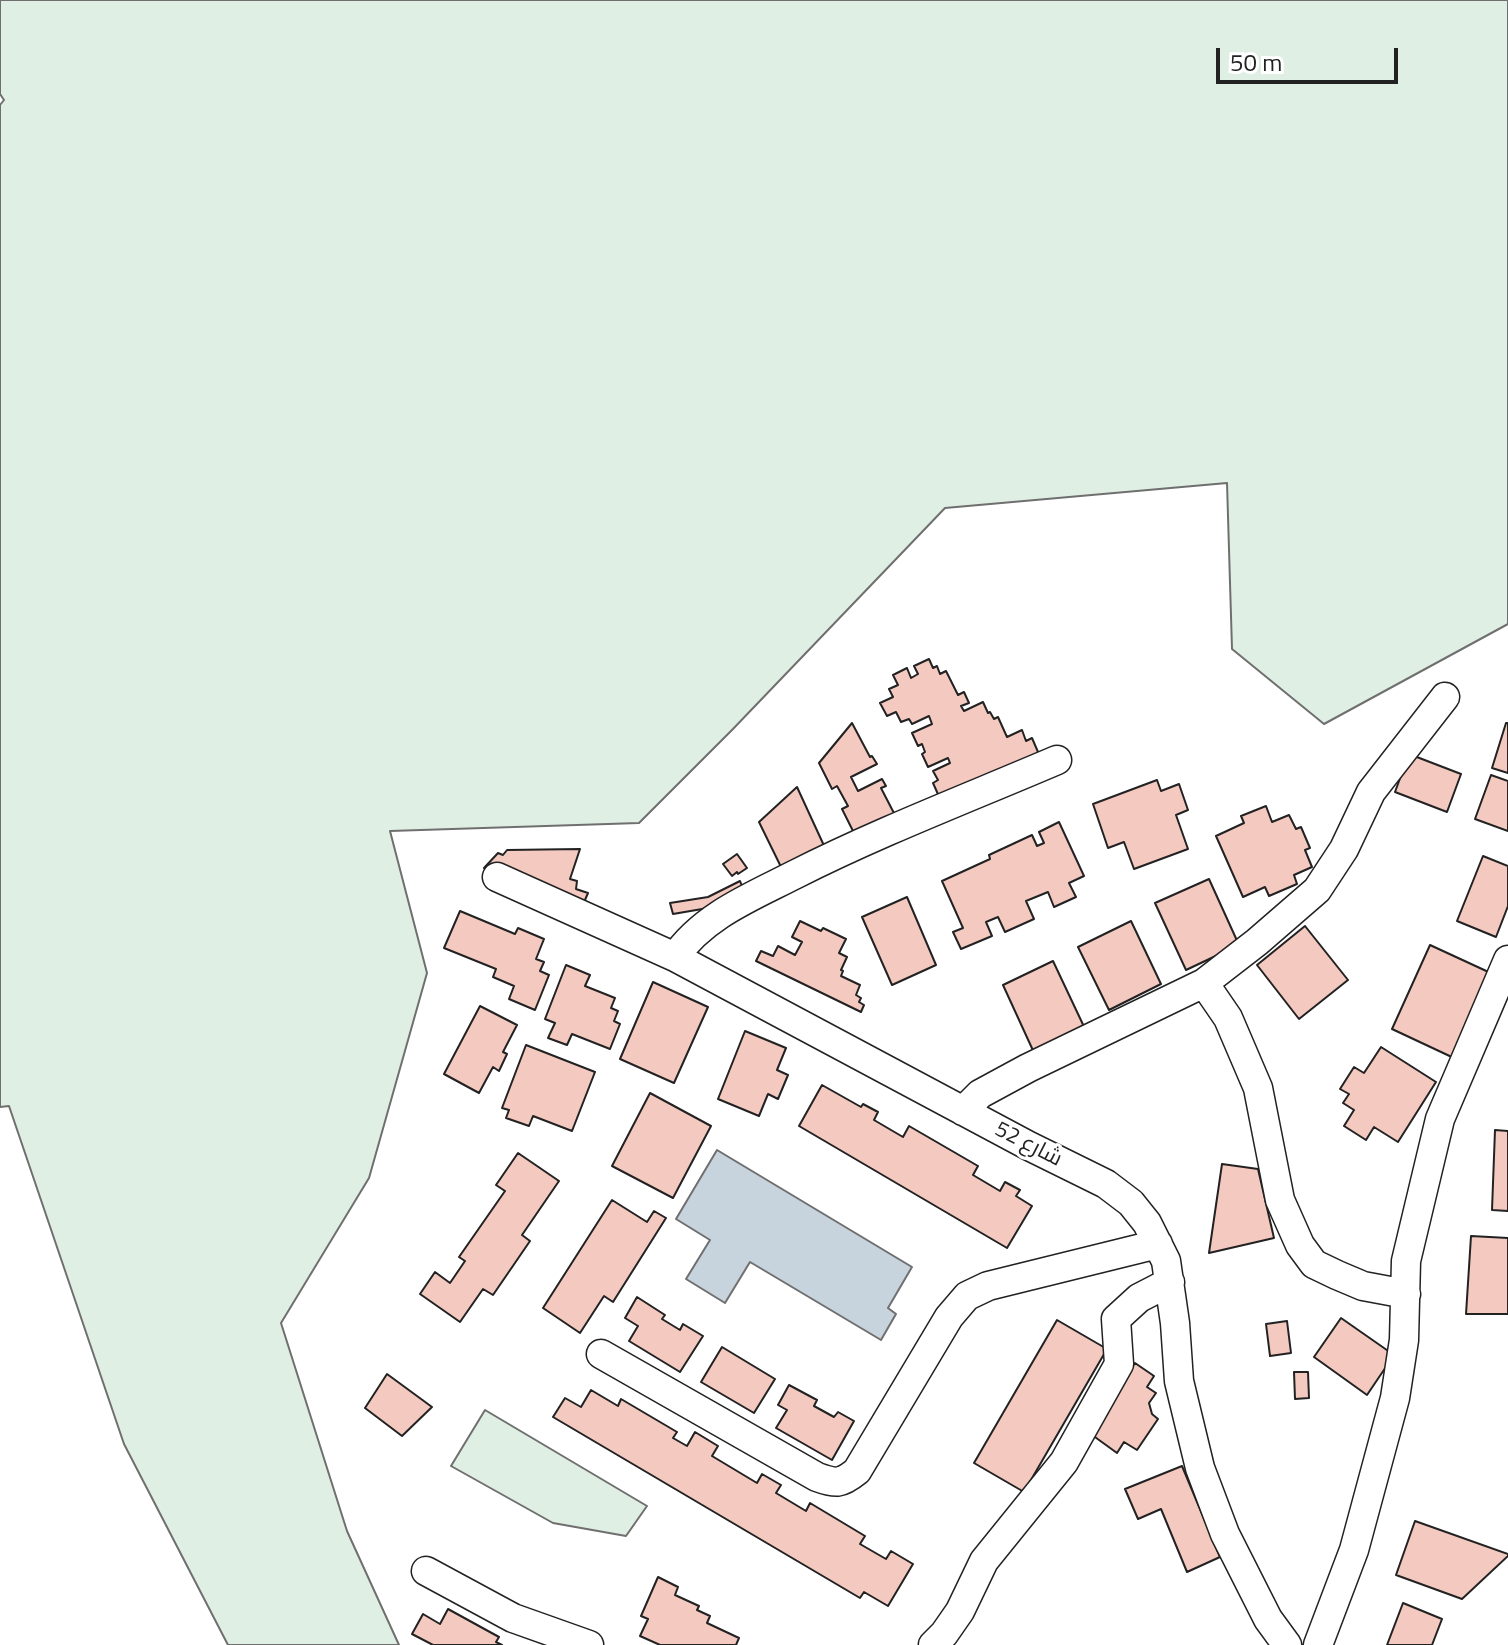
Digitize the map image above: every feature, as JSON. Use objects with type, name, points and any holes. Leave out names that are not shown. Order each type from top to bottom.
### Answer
[{"type":"street","points":[[963,1111],[980,1094],[1028,1068],[1204,983],[1257,942],[1317,890],[1344,849],[1371,792],[1445,697]]},
{"type":"street","points":[[675,957],[700,927],[740,902],[854,844],[1057,760]]},
{"type":"street","name":"شارع 52","points":[[497,877],[675,957],[1106,1184],[1131,1203],[1147,1223],[1166,1261],[1179,1381],[1200,1468],[1225,1534],[1268,1619],[1287,1645]]},
{"type":"street","points":[[1318,1645],[1354,1550],[1395,1398],[1404,1340],[1406,1261],[1440,1119],[1508,960]]},
{"type":"street","points":[[1204,983],[1228,1018],[1258,1088],[1280,1200],[1300,1245],[1314,1264],[1337,1275],[1363,1286],[1406,1294]]},
{"type":"street","points":[[601,1354],[817,1477],[833,1483],[857,1471],[949,1317],[967,1296],[988,1286],[1158,1244]]},
{"type":"street","points":[[933,1645],[960,1611],[984,1561],[1064,1462],[1119,1364],[1116,1319],[1139,1298],[1170,1282]]},
{"type":"street","points":[[426,1571],[513,1618],[589,1645]]},
{"type":"green space","points":[[0,0],[1508,0],[1508,624],[1324,724],[1232,649],[1227,483],[945,508],[639,823],[390,831],[427,973],[369,1178],[281,1323],[347,1531],[399,1645],[228,1645],[124,1444],[9,1106],[0,1107],[0,105],[4,100],[0,94]]},
{"type":"green space","points":[[485,1410],[647,1506],[626,1536],[553,1523],[451,1466]]},
{"type":"shaded area","points":[[717,1150],[912,1267],[888,1308],[896,1314],[881,1340],[750,1262],[725,1303],[686,1279],[710,1240],[676,1219]]},
{"type":"building","points":[[929,659],[940,674],[946,671],[958,695],[964,692],[969,703],[961,706],[964,711],[983,702],[994,719],[998,717],[1007,737],[1022,730],[1026,741],[1032,738],[1041,759],[941,801],[933,783],[938,780],[933,771],[950,763],[948,758],[928,767],[922,754],[925,752],[922,744],[918,746],[912,733],[932,724],[929,716],[912,724],[909,719],[901,722],[896,712],[887,716],[880,703],[893,697],[889,689],[898,685],[893,675],[907,668],[911,678],[918,674],[914,666]]},
{"type":"building","points":[[852,723],[877,764],[851,777],[858,791],[882,779],[886,786],[881,788],[897,819],[854,833],[842,809],[848,806],[837,786],[832,789],[819,763]]},
{"type":"building","points":[[1508,723],[1508,773],[1492,768]]},
{"type":"building","points":[[1409,754],[1461,774],[1447,812],[1395,792]]},
{"type":"building","points":[[1491,775],[1508,781],[1508,831],[1475,819]]},
{"type":"building","points":[[1157,780],[1161,791],[1179,784],[1188,810],[1176,815],[1188,849],[1134,869],[1124,842],[1108,848],[1093,804]]},
{"type":"building","points":[[797,787],[826,850],[783,871],[759,822]]},
{"type":"building","points":[[1266,806],[1272,822],[1289,815],[1296,829],[1301,827],[1310,848],[1305,850],[1312,867],[1294,875],[1297,884],[1269,896],[1265,887],[1243,897],[1216,836],[1244,823],[1241,816]]},
{"type":"building","points":[[1059,822],[1084,876],[1069,883],[1076,897],[1054,907],[1048,892],[1026,901],[1034,919],[1005,932],[998,917],[986,922],[992,936],[961,949],[953,932],[963,928],[942,881],[1032,835],[1037,846],[1044,843],[1039,832]]},
{"type":"building","points":[[580,849],[570,879],[577,881],[576,889],[588,893],[582,907],[484,868],[498,853],[503,855],[507,850]]},
{"type":"building","points":[[737,854],[747,868],[732,876],[723,864]]},
{"type":"building","points":[[1483,856],[1508,866],[1508,906],[1496,937],[1457,921]]},
{"type":"building","points":[[1209,879],[1239,945],[1186,970],[1155,903]]},
{"type":"building","points":[[740,881],[744,891],[708,908],[673,914],[670,903],[708,897]]},
{"type":"building","points":[[907,897],[936,965],[892,985],[862,917]]},
{"type":"building","points":[[460,911],[515,934],[518,928],[544,939],[536,959],[544,962],[540,971],[549,975],[535,1010],[509,999],[514,986],[493,977],[496,969],[444,948]]},
{"type":"building","points":[[800,921],[846,939],[839,953],[847,957],[841,976],[860,985],[856,995],[864,1005],[861,1012],[756,961],[761,951],[773,956],[778,946],[795,955],[802,942],[792,937]]},
{"type":"building","points":[[1131,921],[1161,984],[1109,1010],[1078,947]]},
{"type":"building","points":[[1305,926],[1348,980],[1299,1019],[1257,965]]},
{"type":"building","points":[[1430,945],[1495,975],[1456,1059],[1392,1029]]},
{"type":"building","points":[[1053,961],[1087,1033],[1036,1057],[1003,985]]},
{"type":"building","points":[[566,965],[590,975],[585,986],[615,998],[611,1008],[618,1011],[614,1021],[620,1024],[610,1049],[572,1034],[567,1045],[548,1038],[555,1023],[545,1019]]},
{"type":"building","points":[[653,982],[708,1007],[674,1083],[620,1059]]},
{"type":"building","points":[[480,1006],[517,1025],[503,1052],[507,1054],[499,1071],[493,1067],[479,1093],[444,1074]]},
{"type":"building","points":[[745,1031],[786,1048],[777,1070],[788,1075],[778,1099],[768,1094],[759,1116],[718,1099]]},
{"type":"building","points":[[526,1045],[595,1072],[572,1131],[533,1116],[529,1126],[506,1118],[509,1110],[502,1108]]},
{"type":"building","points":[[1381,1047],[1436,1082],[1398,1142],[1374,1127],[1366,1140],[1344,1126],[1354,1110],[1343,1103],[1349,1094],[1340,1089],[1354,1067],[1364,1073]]},
{"type":"building","points":[[822,1085],[861,1107],[863,1104],[878,1112],[874,1120],[903,1137],[909,1126],[978,1166],[973,1175],[1000,1191],[1005,1182],[1020,1190],[1016,1196],[1032,1206],[1007,1248],[799,1126]]},
{"type":"building","points":[[650,1093],[711,1126],[673,1198],[612,1166]]},
{"type":"building","points":[[1495,1130],[1508,1131],[1508,1211],[1492,1210]]},
{"type":"building","points":[[518,1153],[559,1181],[522,1235],[530,1241],[493,1295],[483,1289],[460,1322],[420,1294],[435,1272],[450,1283],[465,1261],[459,1257],[505,1191],[496,1185]]},
{"type":"building","points":[[1222,1164],[1258,1169],[1274,1238],[1209,1253]]},
{"type":"building","points":[[612,1200],[647,1222],[654,1211],[666,1218],[613,1302],[604,1296],[580,1333],[543,1308]]},
{"type":"building","points":[[1471,1236],[1508,1238],[1508,1314],[1466,1314]]},
{"type":"building","points":[[637,1297],[665,1315],[662,1319],[680,1330],[683,1324],[703,1336],[680,1372],[629,1341],[638,1326],[625,1318]]},
{"type":"building","points":[[1341,1318],[1394,1355],[1367,1395],[1314,1357]]},
{"type":"building","points":[[1057,1320],[1107,1349],[1024,1492],[974,1463]]},
{"type":"building","points":[[1287,1321],[1291,1353],[1270,1356],[1266,1324]]},
{"type":"building","points":[[722,1347],[775,1379],[754,1413],[701,1382]]},
{"type":"building","points":[[1135,1363],[1154,1376],[1147,1387],[1156,1393],[1149,1403],[1152,1414],[1158,1419],[1137,1450],[1124,1442],[1117,1453],[1088,1432]]},
{"type":"building","points":[[1294,1372],[1308,1372],[1309,1398],[1295,1399]]},
{"type":"building","points":[[387,1374],[432,1407],[402,1436],[365,1408]]},
{"type":"building","points":[[789,1385],[817,1400],[814,1406],[834,1417],[838,1412],[854,1421],[832,1460],[776,1428],[787,1410],[778,1405]]},
{"type":"building","points":[[591,1390],[618,1406],[621,1399],[677,1432],[673,1438],[687,1446],[695,1432],[718,1446],[712,1456],[757,1483],[762,1474],[781,1485],[776,1493],[806,1511],[810,1503],[865,1536],[860,1544],[886,1559],[891,1551],[913,1564],[888,1606],[864,1592],[860,1598],[553,1417],[565,1398],[581,1407]]},
{"type":"building","points":[[1182,1466],[1220,1557],[1187,1572],[1161,1509],[1138,1519],[1125,1489]]},
{"type":"building","points":[[1415,1521],[1508,1556],[1462,1599],[1396,1575]]},
{"type":"building","points":[[658,1577],[678,1587],[675,1595],[699,1606],[697,1610],[710,1616],[707,1623],[739,1638],[736,1645],[660,1645],[640,1636],[648,1619],[641,1616]]},
{"type":"building","points":[[1403,1603],[1442,1619],[1432,1645],[1387,1645]]},
{"type":"building","points":[[448,1609],[499,1637],[496,1642],[502,1645],[433,1645],[412,1634],[423,1614],[440,1624]]}]
